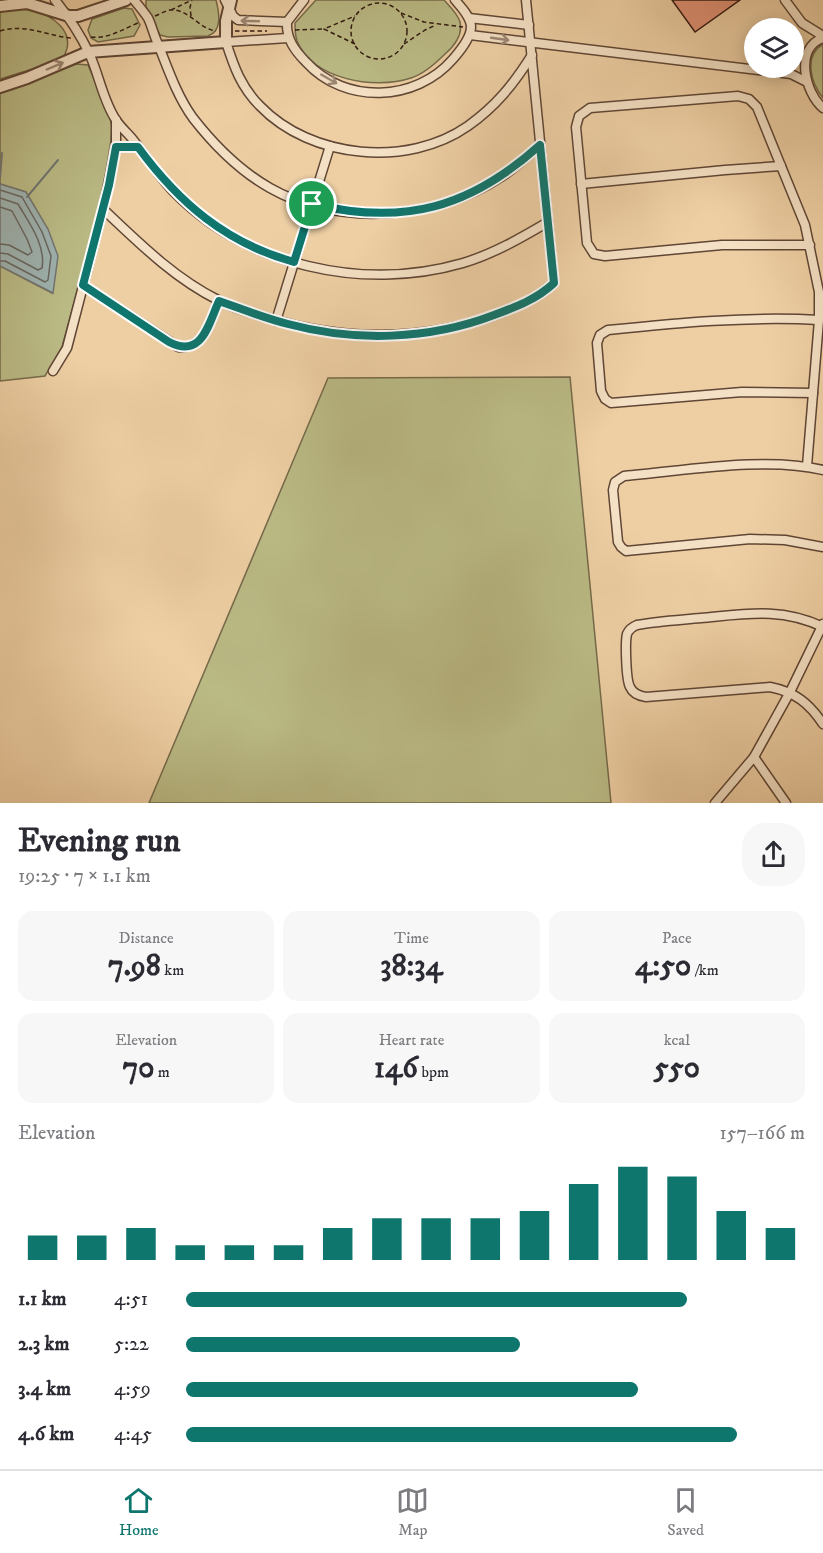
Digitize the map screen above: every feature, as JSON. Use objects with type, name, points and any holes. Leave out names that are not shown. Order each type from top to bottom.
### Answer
[{"type":"street","points":[[55,0],[69,16],[88,52],[116,120],[173,191],[234,238],[269,255],[331,270],[373,275],[431,270],[462,263],[492,252],[548,222]]},
{"type":"street","points":[[0,6],[28,2],[69,16],[78,16],[126,0]]},
{"type":"street","points":[[134,0],[148,18],[174,85],[192,116],[214,143],[238,165],[270,188],[301,202],[336,210],[366,213],[422,209],[449,202],[501,178],[540,145]]},
{"type":"street","points":[[287,30],[304,0]]},
{"type":"street","points":[[228,2],[238,20],[287,30],[305,61],[326,79],[362,92],[380,93],[408,88],[433,77],[454,58],[470,35],[471,27],[469,18],[455,0]]},
{"type":"street","points":[[104,209],[154,257],[188,283],[219,301],[276,321],[327,332],[364,336],[422,333],[480,320],[542,295],[554,283],[526,0]]},
{"type":"street","points":[[785,0],[798,18]]},
{"type":"street","points":[[228,2],[225,37],[238,78],[261,107],[289,128],[316,142],[348,151],[376,153],[409,151],[466,128],[494,105],[513,85],[531,55]]},
{"type":"street","points":[[469,18],[529,26]]},
{"type":"street","points":[[804,24],[823,37],[807,53],[805,69],[807,82],[815,100],[823,108]]},
{"type":"street","points":[[804,27],[813,45]]},
{"type":"street","points":[[0,87],[88,52],[159,46],[287,30]]},
{"type":"street","points":[[470,35],[744,68]]},
{"type":"street","points":[[799,78],[807,82]]},
{"type":"street","points":[[807,466],[819,320],[819,292],[810,245],[804,225],[757,107],[749,99],[738,96],[593,108],[580,114],[576,127],[581,184],[587,243],[594,254],[604,256],[732,244],[810,245]]},
{"type":"street","points":[[53,372],[67,348],[104,209],[116,147],[116,120]]},
{"type":"street","points":[[276,321],[330,146]]},
{"type":"street","points":[[116,147],[138,147]]},
{"type":"street","points":[[581,184],[781,166]]},
{"type":"street","points":[[83,285],[178,347],[186,348],[200,341],[219,301]]},
{"type":"street","points":[[813,393],[742,392],[616,403],[605,399],[601,391],[597,343],[600,335],[608,330],[735,318],[777,317],[819,320]]},
{"type":"street","points":[[823,470],[807,466],[740,466],[624,477],[617,480],[613,490],[618,540],[621,547],[630,551],[750,539],[785,540],[823,547]]},
{"type":"street","points":[[715,803],[754,757],[790,692],[823,625],[769,612],[639,624],[631,628],[627,639],[628,682],[633,692],[646,697],[760,687],[790,692],[811,707],[823,724]]},
{"type":"street","points":[[754,757],[786,803]]},
{"type":"path","points":[[0,30],[18,28],[68,38],[100,38],[117,33],[193,0]]},
{"type":"path","points":[[191,17],[190,7],[193,0]]},
{"type":"path","points":[[171,10],[191,17],[225,37],[287,30],[324,29],[356,16],[364,8],[374,3],[391,5],[400,12],[437,24],[403,45],[396,53],[379,58],[368,56],[355,44],[324,29]]},
{"type":"path","points":[[400,12],[407,28],[403,45]]},
{"type":"path","points":[[355,44],[352,27],[356,16]]},
{"type":"green space","points":[[146,0],[216,0],[219,15],[218,26],[213,34],[208,36],[168,37],[160,35],[146,7]]},
{"type":"green space","points":[[316,0],[444,0],[459,19],[460,32],[448,51],[416,76],[380,83],[346,79],[317,65],[305,54],[297,41],[295,23]]},
{"type":"green space","points":[[124,8],[132,9],[140,25],[134,36],[98,42],[91,38],[88,30],[92,19]]},
{"type":"green space","points":[[30,10],[54,20],[65,32],[67,39],[64,56],[52,63],[0,79],[0,12]]},
{"type":"green space","points":[[823,44],[823,98],[812,77],[811,62],[817,49]]},
{"type":"green space","points":[[76,64],[88,65],[109,113],[112,127],[100,208],[62,347],[45,376],[0,381],[0,266],[52,293],[26,192],[0,184],[0,91],[28,83]]},
{"type":"green space","points":[[570,377],[611,803],[149,803],[328,378]]},
{"type":"water","points":[[0,184],[26,192],[48,229],[58,256],[53,293],[0,266]]},
{"type":"building","points":[[672,0],[740,0],[695,32]]},
{"type":"waterway","points":[[0,178],[2,153]]},
{"type":"waterway","points":[[27,197],[58,160]]},
{"type":"route","points":[[540,145],[554,283],[542,295],[471,324],[400,335],[364,336],[289,325],[219,301],[204,336],[194,345],[186,348],[169,342],[83,285],[104,209],[116,147],[138,147],[173,191],[199,213],[234,238],[269,255],[294,262],[312,204],[336,210],[366,213],[422,209],[449,202],[501,178],[540,145]]}]
